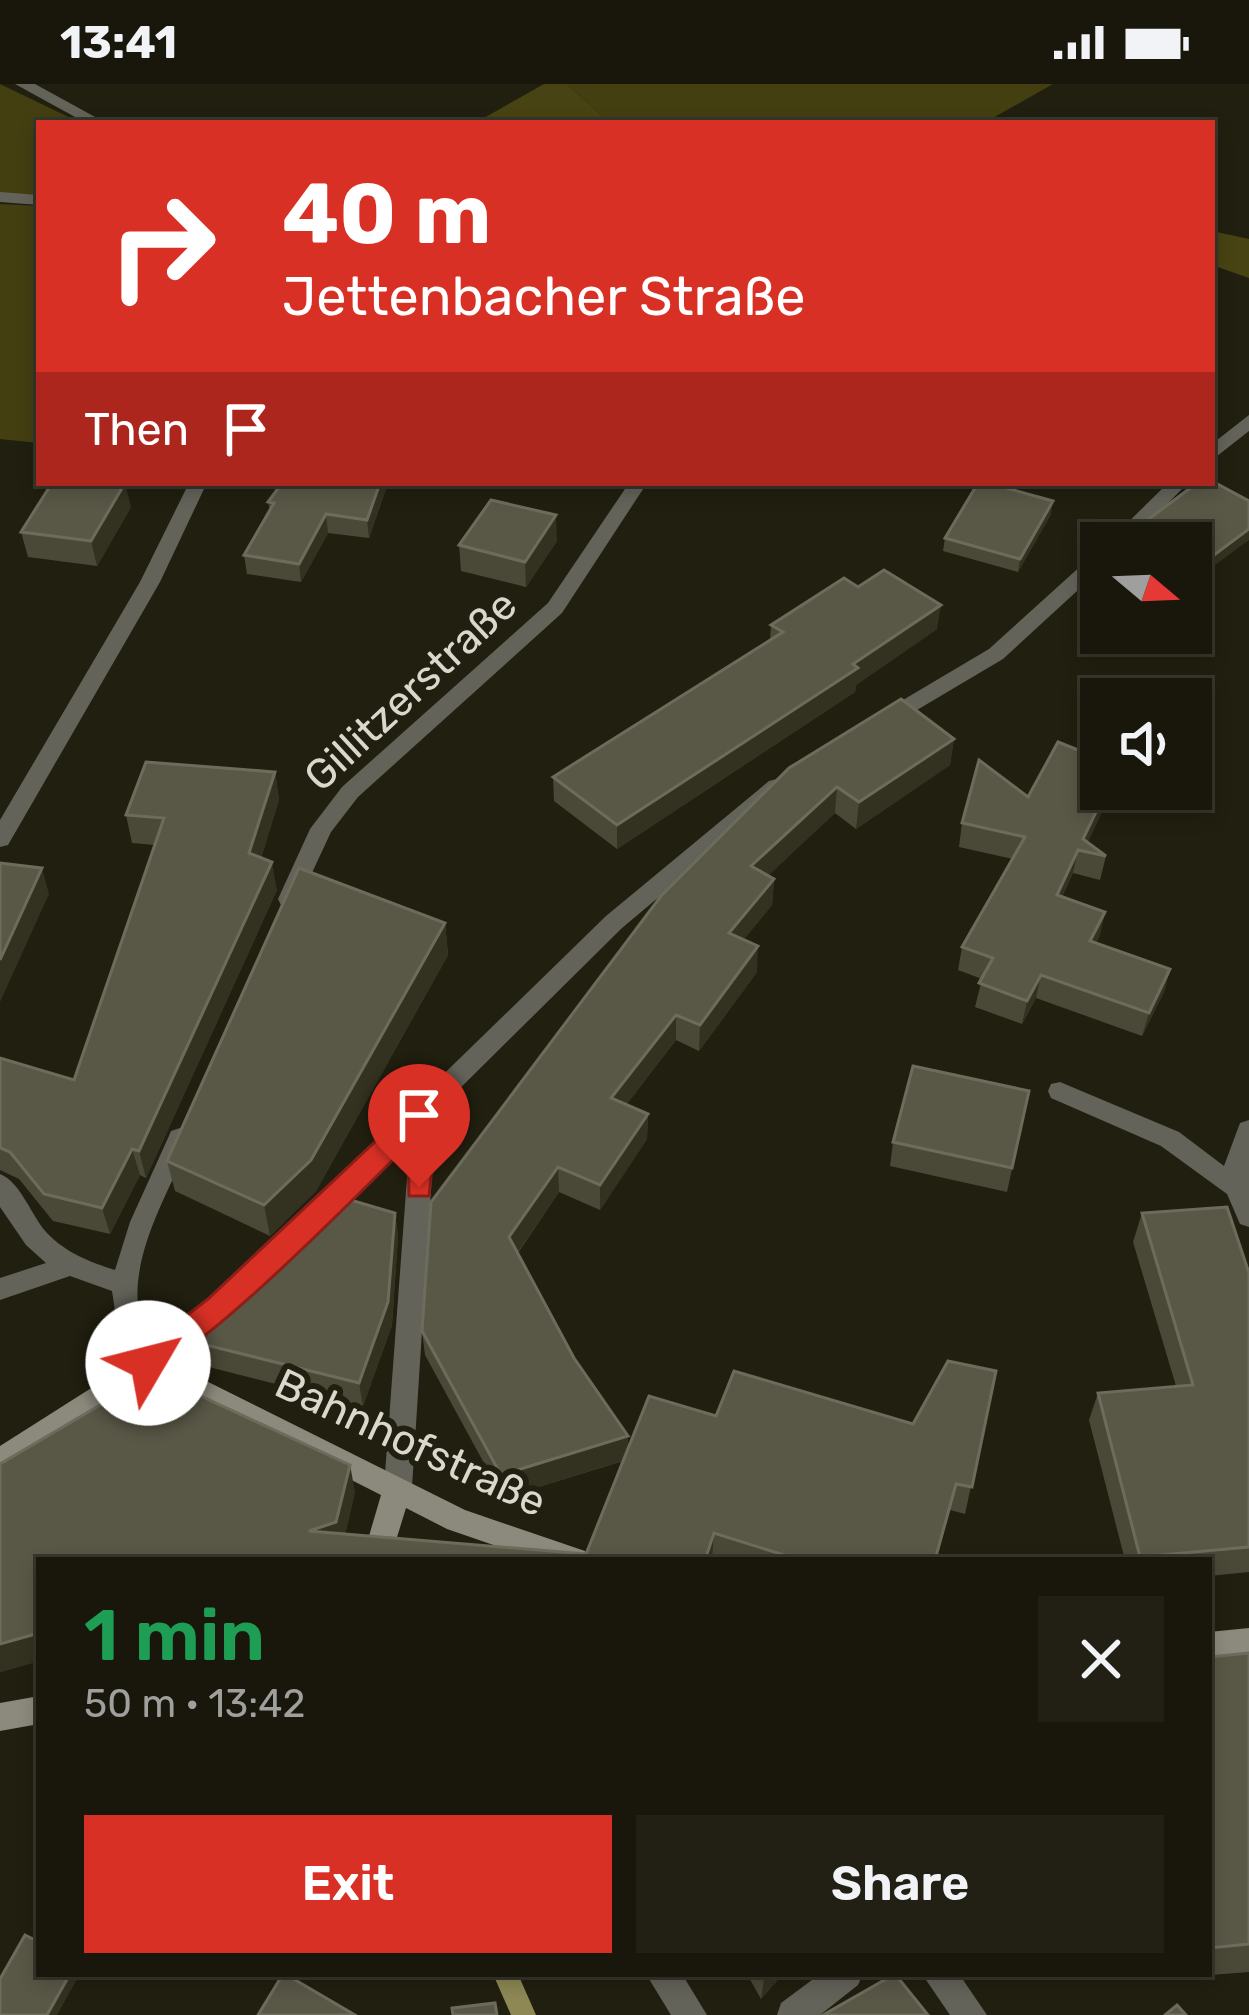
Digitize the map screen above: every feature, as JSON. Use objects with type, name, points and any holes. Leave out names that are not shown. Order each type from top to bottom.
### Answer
[{"type":"main road","points":[[0,1461],[148,1363]]},
{"type":"main road","name":"Bahnhofstraße","points":[[148,1363],[457,1520],[566,1557]]},
{"type":"main road","points":[[377,1557],[398,1486]]},
{"type":"main road","points":[[1212,1646],[1249,1642]]},
{"type":"main road","points":[[0,1717],[36,1711]]},
{"type":"street","points":[[23,84],[92,120]]},
{"type":"street","points":[[0,197],[36,200]]},
{"type":"street","points":[[1215,451],[1249,421]]},
{"type":"street","name":"Gillitzerstraße","points":[[280,919],[321,830],[350,792],[555,608],[636,486]]},
{"type":"street","points":[[1137,522],[1172,486]]},
{"type":"street","points":[[0,839],[150,582],[195,489]]},
{"type":"street","points":[[865,731],[996,654],[1080,577]]},
{"type":"street","points":[[185,1123],[121,1283],[130,1342],[148,1363],[219,1308],[614,922],[726,824],[806,764]]},
{"type":"street","points":[[1060,1091],[1170,1139],[1233,1186],[1249,1217]]},
{"type":"street","points":[[398,1486],[424,1112]]},
{"type":"street","points":[[1233,1186],[1239,1147],[1249,1130]]},
{"type":"street","points":[[0,1184],[26,1231],[66,1267],[121,1283]]},
{"type":"street","points":[[0,1289],[66,1267]]},
{"type":"street","points":[[664,1977],[691,2015]]},
{"type":"street","points":[[793,2015],[844,1977]]},
{"type":"street","points":[[940,1977],[971,2015]]},
{"type":"shaded area","points":[[0,84],[75,120],[36,120],[36,196],[0,194]]},
{"type":"shaded area","points":[[544,84],[567,84],[607,120],[480,120]]},
{"type":"shaded area","points":[[567,84],[1053,84],[989,120],[607,120]]},
{"type":"shaded area","points":[[0,204],[36,206],[36,443],[0,439]]},
{"type":"shaded area","points":[[1215,232],[1249,239],[1249,278],[1215,266]]},
{"type":"building","points":[[1215,483],[1249,501],[1249,529],[1212,561],[1212,522],[1146,522],[1193,486]]},
{"type":"building","points":[[50,486],[123,486],[91,541],[21,532]]},
{"type":"building","points":[[280,486],[379,486],[367,520],[326,514],[299,564],[244,555],[274,503],[268,502]]},
{"type":"building","points":[[976,486],[999,486],[1053,501],[1020,559],[945,538]]},
{"type":"building","points":[[491,500],[556,515],[525,562],[459,545]]},
{"type":"building","points":[[884,570],[941,605],[853,664],[858,668],[617,825],[553,777],[783,632],[771,625],[844,578],[858,587]]},
{"type":"building","points":[[901,699],[954,739],[859,802],[837,787],[751,866],[774,879],[729,933],[758,946],[700,1025],[676,1015],[611,1098],[648,1114],[600,1185],[558,1167],[509,1237],[574,1358],[628,1436],[501,1475],[422,1331],[431,1202],[661,896],[789,768]]},
{"type":"building","points":[[1058,742],[1080,751],[1080,810],[1097,810],[1083,839],[1106,856],[1078,850],[1057,895],[1105,912],[1090,941],[1170,969],[1149,1013],[1041,975],[1027,1001],[979,983],[993,958],[962,947],[1025,837],[962,823],[979,760],[1028,797]]},
{"type":"building","points":[[146,762],[275,772],[249,853],[272,862],[139,1151],[132,1149],[102,1208],[44,1194],[10,1152],[0,1148],[0,1058],[74,1080],[164,818],[126,815]]},
{"type":"building","points":[[0,863],[42,868],[0,960]]},
{"type":"building","points":[[299,868],[445,923],[311,1160],[264,1205],[167,1161]]},
{"type":"building","points":[[913,1066],[1029,1091],[1012,1168],[893,1142]]},
{"type":"building","points":[[330,1194],[395,1213],[388,1302],[359,1383],[186,1340],[232,1297]]},
{"type":"building","points":[[1227,1207],[1249,1273],[1249,1547],[1140,1557],[1098,1393],[1193,1385],[1142,1213]]},
{"type":"building","points":[[948,1361],[996,1371],[972,1487],[956,1484],[936,1557],[790,1557],[714,1533],[706,1557],[36,1557],[36,1634],[0,1644],[0,1464],[153,1374],[350,1465],[336,1522],[309,1531],[586,1554],[649,1396],[716,1416],[734,1371],[913,1424]]},
{"type":"building","points":[[1249,1653],[1249,1944],[1212,1948],[1212,1657]]},
{"type":"building","points":[[25,1935],[36,1940],[36,1977],[68,1977],[47,2015],[0,2015],[0,1979]]},
{"type":"building","points":[[281,1977],[290,1977],[355,2015],[258,2015]]},
{"type":"building","points":[[897,1977],[928,2015],[823,2015]]},
{"type":"building","points":[[495,2003],[497,2015],[453,2015],[452,2008]]},
{"type":"building","points":[[1177,2005],[1186,2015],[1165,2015]]},
{"type":"waterway","points":[[506,1977],[524,2015]]},
{"type":"route","points":[[148,1363],[219,1308],[424,1112],[419,1187]]}]
